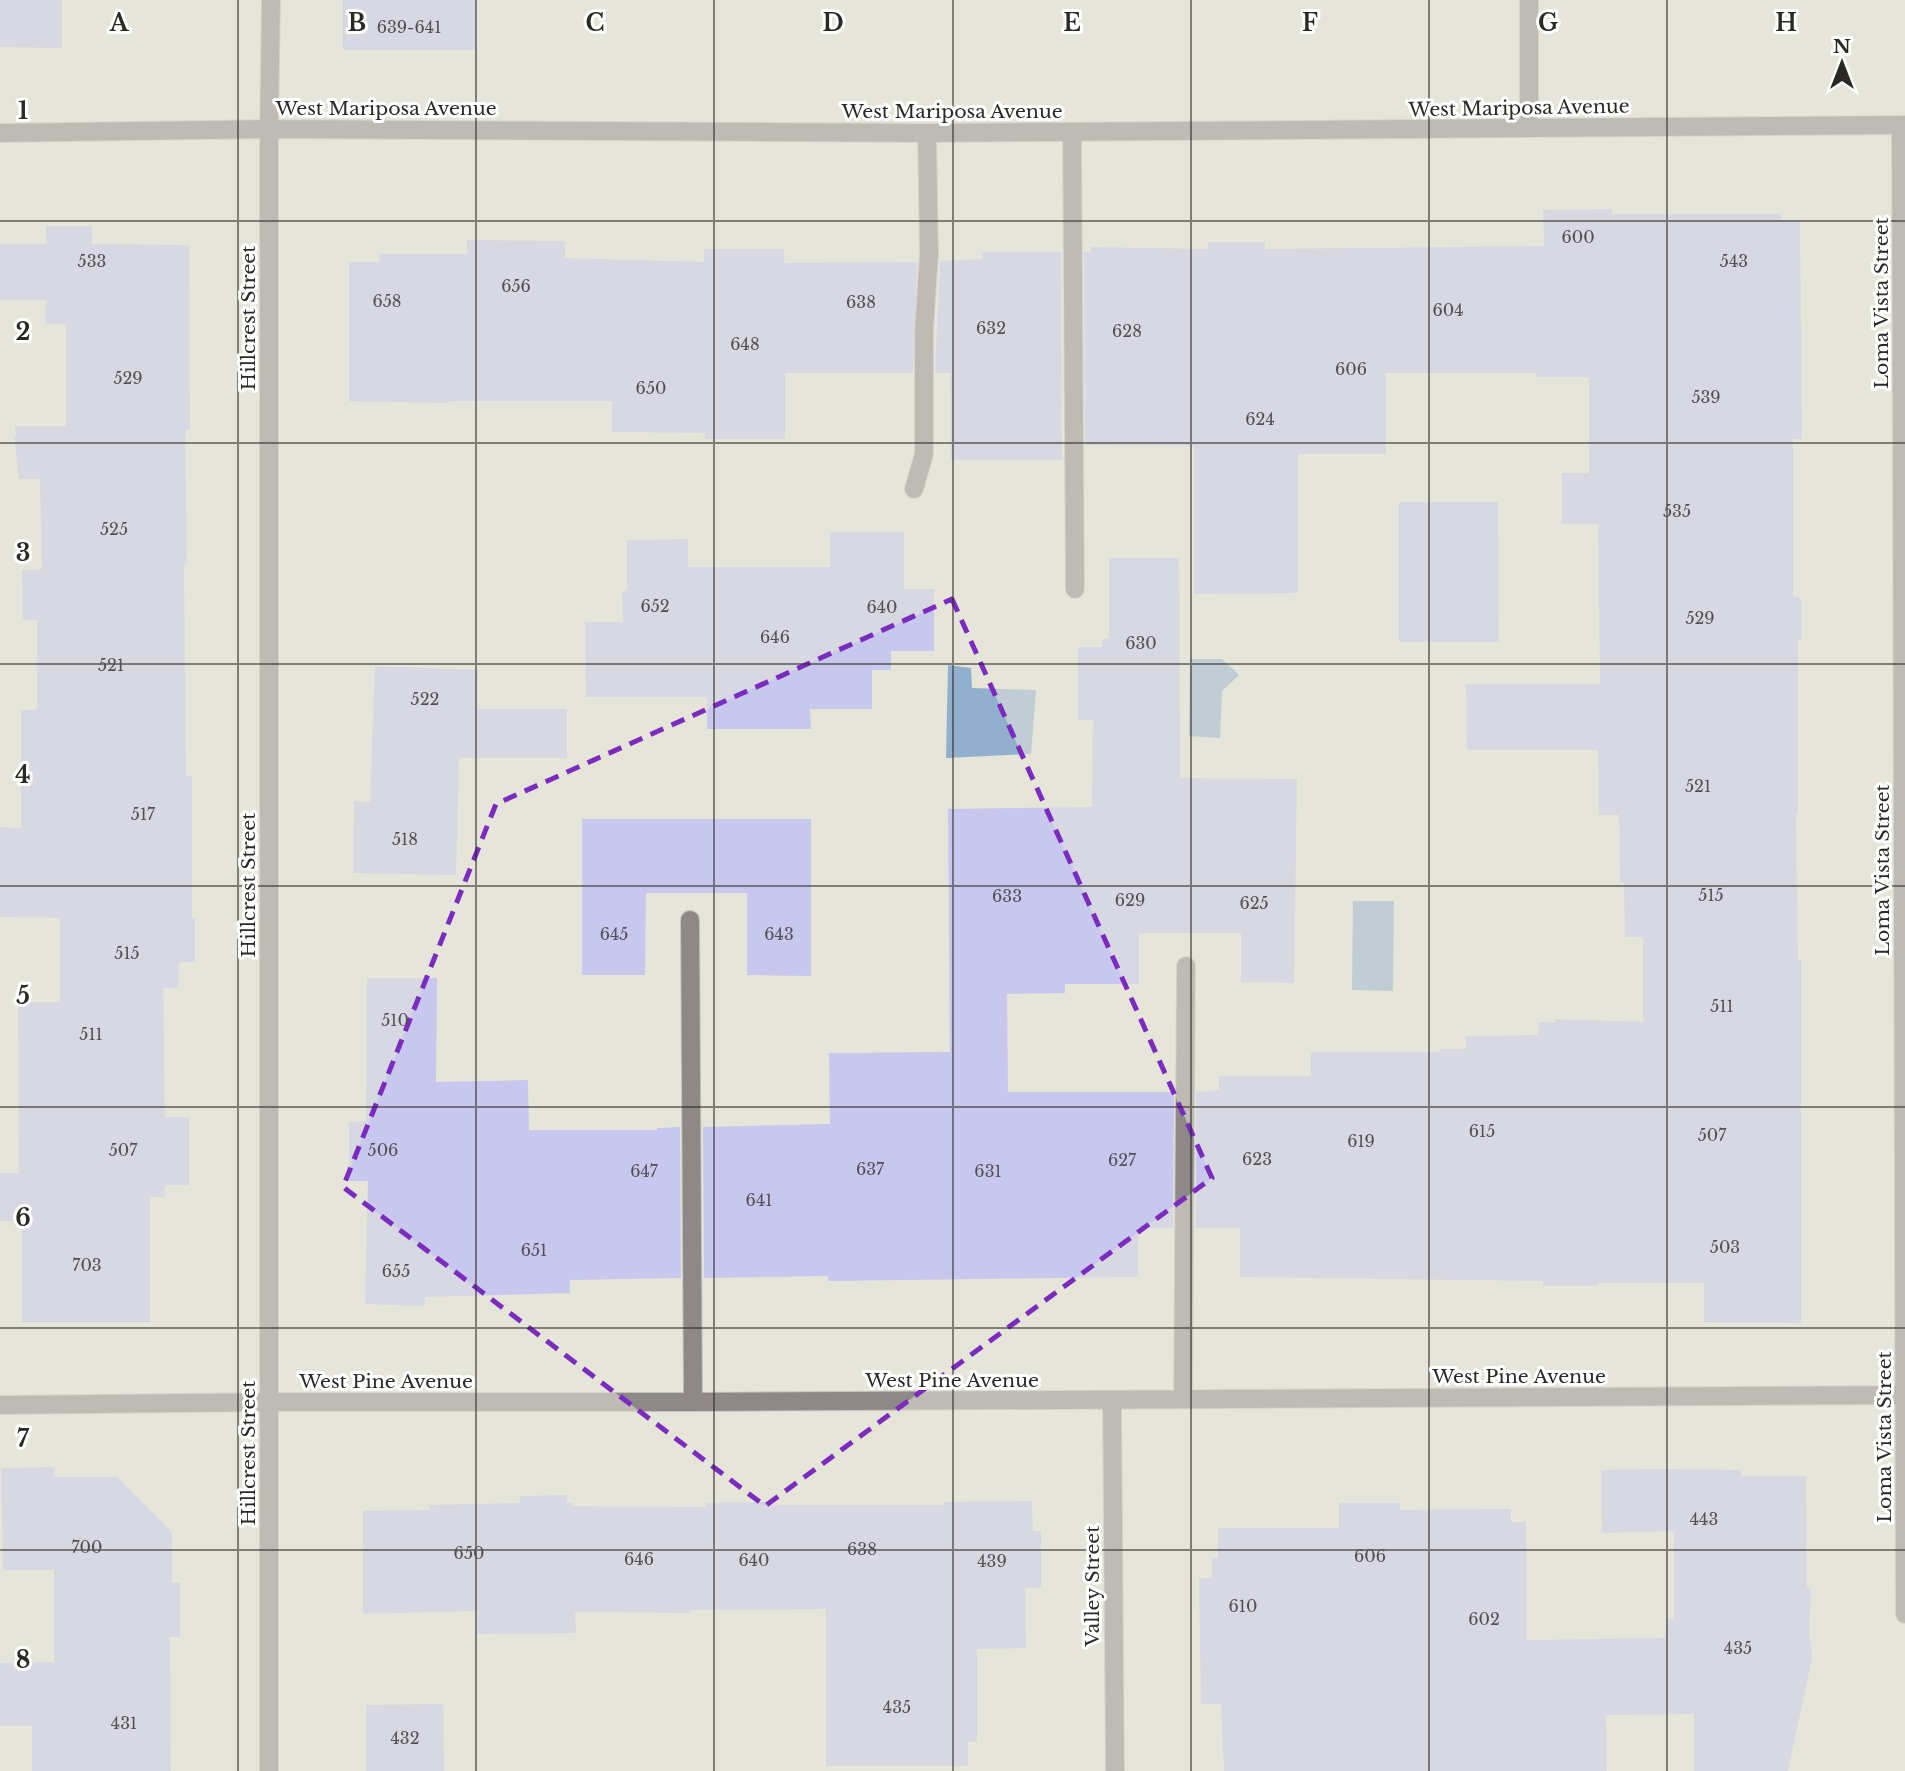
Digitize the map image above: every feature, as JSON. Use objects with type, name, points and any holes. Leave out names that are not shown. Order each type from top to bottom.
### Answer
[{"type":"street","name":"Hillcrest Street","points":[[270,1771],[271,0]]},
{"type":"street","points":[[1529,0],[1529,128]]},
{"type":"street","name":"West Mariposa Avenue","points":[[0,133],[269,129],[927,133],[1903,125]]},
{"type":"street","name":"Loma Vista Street","points":[[1903,125],[1905,1614]]},
{"type":"street","points":[[1072,132],[1075,589]]},
{"type":"street","points":[[915,489],[925,454],[925,331],[929,254],[927,133]]},
{"type":"street","points":[[690,919],[693,1402]]},
{"type":"street","points":[[1183,1398],[1186,966]]},
{"type":"street","name":"West Pine Avenue","points":[[0,1405],[1905,1395]]},
{"type":"street","name":"Valley Street","points":[[1112,1400],[1115,1771]]},
{"type":"highlighted area","points":[[952,599],[1212,1178],[765,1506],[343,1187],[496,804]]},
{"type":"water","points":[[1190,659],[1222,659],[1239,675],[1222,691],[1220,738],[1189,736]]},
{"type":"water","points":[[948,665],[971,668],[972,688],[1036,690],[1031,754],[946,758]]},
{"type":"water","points":[[1353,901],[1394,901],[1393,991],[1352,990]]},
{"type":"building","points":[[0,0],[62,0],[62,48],[0,47]]},
{"type":"building","points":[[343,0],[476,0],[476,50],[343,50]]},
{"type":"building","points":[[1612,209],[1612,214],[1781,214],[1781,220],[1800,220],[1802,439],[1793,439],[1793,596],[1801,598],[1802,639],[1798,639],[1796,814],[1798,960],[1801,960],[1801,1323],[1704,1322],[1704,1283],[1543,1286],[1543,1281],[1240,1277],[1240,1228],[1196,1228],[1196,1092],[1219,1090],[1219,1076],[1311,1076],[1311,1052],[1440,1052],[1440,1049],[1466,1049],[1466,1036],[1538,1035],[1539,1022],[1555,1023],[1555,1019],[1643,1022],[1643,937],[1625,937],[1624,883],[1620,883],[1619,815],[1599,815],[1598,750],[1467,750],[1466,684],[1600,684],[1598,524],[1562,524],[1562,473],[1589,473],[1589,377],[1536,377],[1537,373],[1386,373],[1386,454],[1298,454],[1298,593],[1194,594],[1194,446],[1085,445],[1084,252],[1091,252],[1091,247],[1208,249],[1208,242],[1265,242],[1265,249],[1544,246],[1543,210]]},
{"type":"building","points":[[46,226],[92,226],[92,244],[189,245],[190,430],[185,430],[187,564],[184,564],[186,776],[192,776],[192,918],[195,918],[195,962],[179,962],[178,988],[163,988],[165,1117],[189,1117],[189,1185],[165,1185],[165,1197],[150,1197],[150,1322],[22,1322],[22,1221],[0,1221],[0,1173],[19,1173],[18,1002],[60,1002],[60,918],[0,917],[0,827],[21,828],[21,710],[37,710],[37,620],[23,620],[22,570],[42,569],[40,479],[19,479],[15,426],[66,426],[66,324],[45,324],[46,300],[0,300],[0,244],[46,244]]},
{"type":"building","points":[[467,240],[565,241],[565,258],[704,262],[704,249],[784,249],[784,263],[917,262],[913,373],[785,373],[785,439],[705,439],[705,433],[612,432],[612,401],[349,401],[349,262],[379,262],[379,254],[467,254]]},
{"type":"building","points":[[982,252],[1061,252],[1062,460],[951,460],[950,373],[935,373],[940,261],[982,259]]},
{"type":"building","points":[[1399,502],[1498,502],[1499,642],[1399,642]]},
{"type":"building","points":[[830,532],[904,532],[904,589],[934,589],[934,651],[891,651],[891,670],[872,670],[872,709],[810,709],[811,729],[707,729],[707,697],[586,697],[585,622],[623,622],[622,591],[627,591],[627,540],[688,539],[688,567],[830,567]]},
{"type":"building","points":[[1109,558],[1179,558],[1180,778],[1297,779],[1294,983],[1241,982],[1241,933],[1139,933],[1139,984],[1065,984],[1065,993],[1007,994],[1008,1092],[1174,1092],[1173,1228],[1138,1228],[1138,1277],[828,1281],[828,1276],[704,1278],[703,1127],[830,1124],[829,1053],[950,1052],[948,809],[1092,807],[1093,720],[1078,720],[1078,647],[1102,647],[1102,639],[1109,639]]},
{"type":"building","points":[[375,666],[478,670],[477,709],[567,709],[567,758],[459,758],[456,875],[353,873],[354,801],[370,802]]},
{"type":"building","points":[[582,819],[811,819],[811,976],[747,975],[747,893],[646,893],[645,975],[582,975]]},
{"type":"building","points":[[367,978],[437,978],[436,1082],[528,1080],[529,1130],[657,1130],[680,1127],[681,1278],[570,1280],[570,1293],[425,1297],[425,1306],[365,1304],[368,1181],[349,1181],[349,1122],[366,1121]]},
{"type":"building","points":[[54,1467],[54,1477],[117,1477],[172,1532],[172,1583],[180,1583],[180,1637],[170,1637],[171,1771],[32,1771],[32,1726],[0,1726],[0,1663],[54,1662],[54,1570],[3,1570],[1,1468]]},
{"type":"building","points":[[1601,1470],[1741,1470],[1741,1476],[1806,1476],[1807,1588],[1811,1588],[1809,1632],[1812,1658],[1788,1771],[1694,1771],[1694,1714],[1606,1715],[1607,1771],[1224,1771],[1221,1704],[1201,1704],[1199,1578],[1212,1578],[1212,1558],[1218,1558],[1218,1528],[1339,1528],[1339,1503],[1400,1503],[1400,1510],[1511,1509],[1511,1522],[1526,1522],[1527,1640],[1665,1638],[1666,1619],[1674,1619],[1674,1531],[1602,1533]]},
{"type":"building","points":[[567,1495],[567,1503],[573,1503],[573,1506],[706,1507],[706,1503],[771,1502],[771,1505],[944,1505],[944,1502],[1032,1501],[1033,1531],[1041,1531],[1041,1588],[1025,1588],[1026,1648],[977,1649],[977,1742],[968,1742],[968,1766],[826,1766],[826,1609],[689,1610],[689,1613],[575,1612],[576,1633],[477,1634],[477,1611],[363,1614],[363,1511],[430,1510],[429,1505],[520,1503],[520,1496]]},
{"type":"building","points":[[443,1704],[444,1771],[366,1771],[366,1705]]}]
